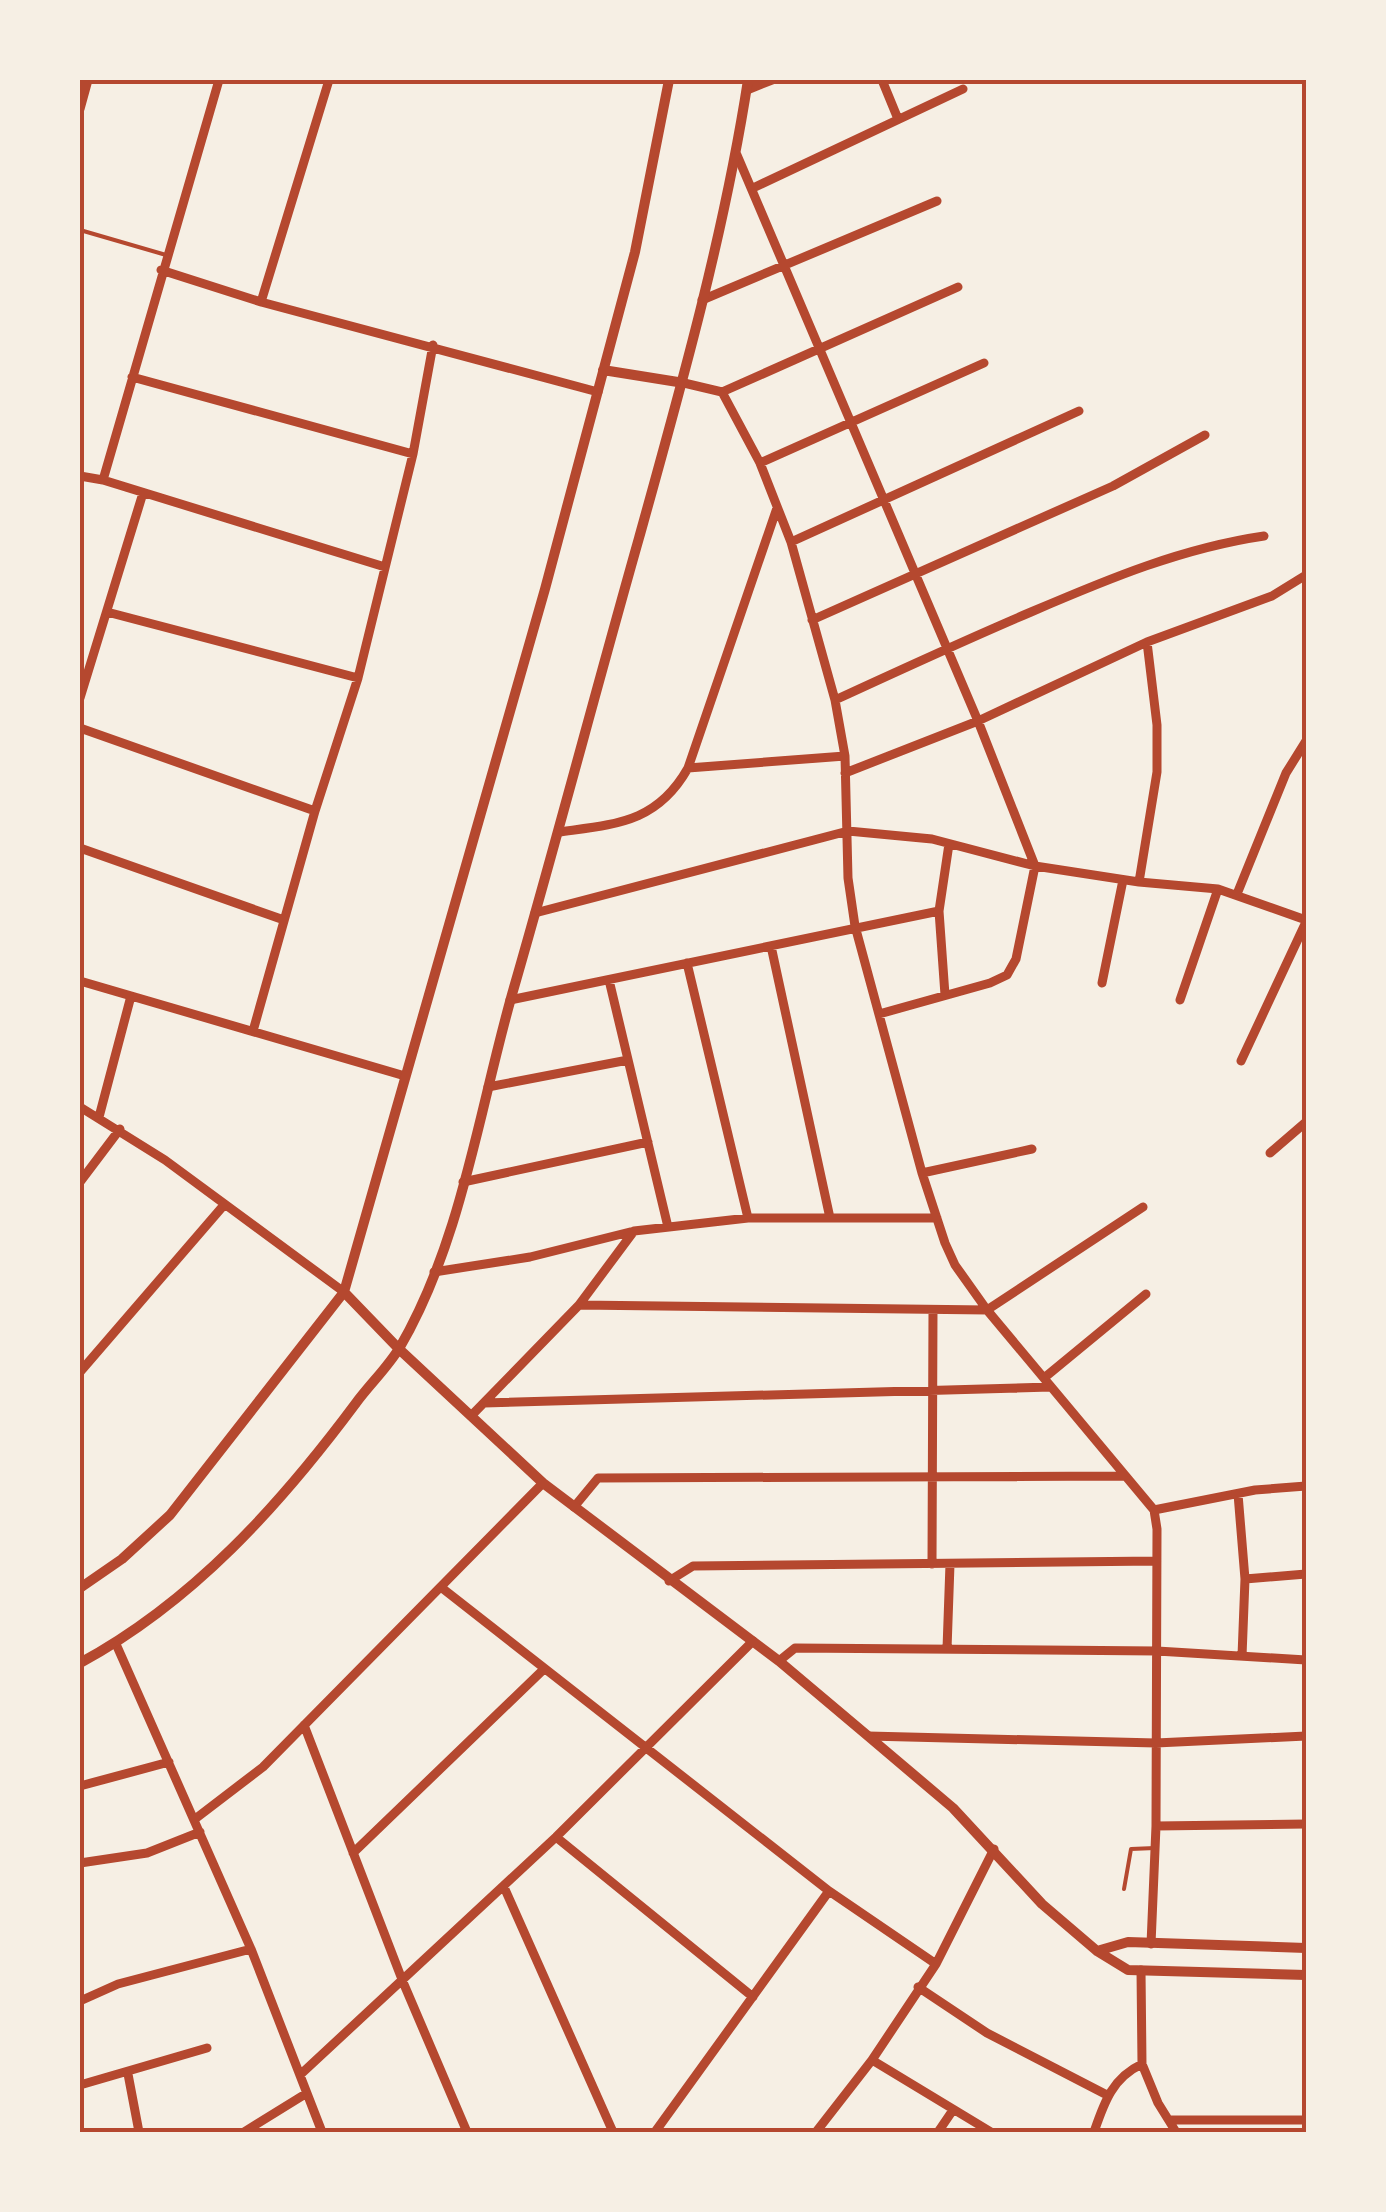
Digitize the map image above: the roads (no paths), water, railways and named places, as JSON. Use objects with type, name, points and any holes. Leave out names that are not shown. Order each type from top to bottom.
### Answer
[{"type":"street","points":[[80,109],[88,80]]},
{"type":"street","points":[[103,480],[219,80]]},
{"type":"street","points":[[261,302],[329,80]]},
{"type":"street","points":[[80,1588],[122,1559],[170,1514],[344,1292],[604,370],[635,252],[669,80]]},
{"type":"street","points":[[80,1663],[116,1644],[174,1602],[259,1521],[315,1458],[399,1349],[449,1238],[510,1000],[684,383],[748,85],[772,80]]},
{"type":"street","points":[[882,80],[898,120]]},
{"type":"street","points":[[753,188],[963,88]]},
{"type":"street","points":[[736,154],[978,722],[1034,866],[1016,959],[1007,975],[990,984],[879,1014]]},
{"type":"street","points":[[702,300],[937,200]]},
{"type":"street","points":[[161,270],[261,302],[434,345],[598,392]]},
{"type":"street","points":[[604,370],[722,392],[958,287]]},
{"type":"street","points":[[253,1031],[315,811],[358,678],[414,454],[434,345]]},
{"type":"street","points":[[760,463],[984,363]]},
{"type":"street","points":[[132,378],[414,454]]},
{"type":"street","points":[[722,392],[760,463],[790,542],[834,700],[845,756],[848,878],[856,926],[937,1218],[956,1265],[986,1310],[1154,1510],[1156,1826],[1151,1944]]},
{"type":"street","points":[[790,542],[1079,411]]},
{"type":"street","points":[[812,620],[1113,486],[1206,435]]},
{"type":"street","points":[[80,476],[385,567]]},
{"type":"street","points":[[80,698],[142,493]]},
{"type":"street","points":[[559,832],[612,824],[656,808],[675,791],[688,768],[777,508]]},
{"type":"street","points":[[834,700],[1162,558],[1216,543],[1264,536]]},
{"type":"street","points":[[846,773],[978,722],[1147,642],[1272,596],[1306,575]]},
{"type":"street","points":[[106,612],[358,678]]},
{"type":"street","points":[[1139,882],[1157,772],[1157,725],[1147,642]]},
{"type":"street","points":[[80,728],[315,811]]},
{"type":"street","points":[[1236,894],[1278,792],[1306,741]]},
{"type":"street","points":[[688,768],[845,756]]},
{"type":"street","points":[[535,913],[848,832],[932,839],[1034,866],[1218,889],[1306,921],[1240,1060]]},
{"type":"street","points":[[945,994],[939,911],[950,844]]},
{"type":"street","points":[[80,848],[284,920]]},
{"type":"street","points":[[1102,984],[1123,880]]},
{"type":"street","points":[[1180,1000],[1218,889]]},
{"type":"street","points":[[510,1000],[939,911]]},
{"type":"street","points":[[771,946],[830,1218]]},
{"type":"street","points":[[688,963],[748,1218]]},
{"type":"street","points":[[609,980],[668,1227]]},
{"type":"street","points":[[80,981],[405,1076]]},
{"type":"street","points":[[99,1118],[132,996]]},
{"type":"street","points":[[488,1087],[628,1060]]},
{"type":"street","points":[[80,1107],[120,1129],[344,1292],[399,1349],[543,1483],[779,1661],[953,1808],[1042,1904],[1097,1951],[1128,1970],[1306,1976]]},
{"type":"street","points":[[1270,1154],[1306,1122]]},
{"type":"street","points":[[80,1182],[120,1129]]},
{"type":"street","points":[[463,1182],[648,1142]]},
{"type":"street","points":[[922,1172],[1032,1149]]},
{"type":"street","points":[[80,1372],[224,1204]]},
{"type":"street","points":[[579,1306],[986,1310],[1143,1207]]},
{"type":"street","points":[[434,1272],[530,1257],[634,1231],[748,1218],[937,1218]]},
{"type":"street","points":[[471,1416],[579,1306],[634,1231]]},
{"type":"street","points":[[484,1403],[1047,1383],[1146,1294]]},
{"type":"street","points":[[932,1564],[933,1310]]},
{"type":"street","points":[[574,1506],[598,1478],[1125,1476]]},
{"type":"street","points":[[195,1819],[263,1766],[543,1483]]},
{"type":"street","points":[[1154,1510],[1306,1486]]},
{"type":"street","points":[[1238,1494],[1245,1579],[1242,1656]]},
{"type":"street","points":[[669,1581],[693,1566],[1157,1562]]},
{"type":"street","points":[[946,1649],[950,1564]]},
{"type":"street","points":[[1245,1579],[1306,1574]]},
{"type":"street","points":[[442,1588],[829,1891],[936,1964]]},
{"type":"street","points":[[301,2074],[504,1887],[752,1641]]},
{"type":"street","points":[[116,1644],[251,1949],[322,2132]]},
{"type":"street","points":[[779,1661],[795,1648],[1157,1652],[1306,1660]]},
{"type":"street","points":[[353,1853],[544,1669]]},
{"type":"street","points":[[304,1726],[403,1982],[467,2132]]},
{"type":"street","points":[[868,1736],[1156,1743],[1306,1736]]},
{"type":"street","points":[[80,1786],[169,1762]]},
{"type":"street","points":[[1156,1826],[1306,1824]]},
{"type":"street","points":[[80,1864],[147,1853],[200,1832]]},
{"type":"street","points":[[556,1837],[753,1996]]},
{"type":"street","points":[[816,2132],[872,2060],[936,1964],[994,1849]]},
{"type":"street","points":[[504,1887],[612,2132]]},
{"type":"street","points":[[655,2132],[829,1891]]},
{"type":"street","points":[[1097,1951],[1128,1942],[1306,1948]]},
{"type":"street","points":[[80,2001],[118,1984],[251,1949]]},
{"type":"street","points":[[1141,1970],[1142,2064],[1176,2132]]},
{"type":"street","points":[[918,1987],[988,2033],[1107,2095]]},
{"type":"street","points":[[80,2086],[207,2048]]},
{"type":"street","points":[[872,2060],[991,2132]]},
{"type":"street","points":[[1094,2132],[1107,2095],[1128,2070],[1142,2064]]},
{"type":"street","points":[[128,2074],[139,2132]]},
{"type":"street","points":[[244,2132],[307,2094]]},
{"type":"street","points":[[938,2132],[953,2110]]},
{"type":"street","points":[[1168,2120],[1306,2120]]},
{"type":"lane","points":[[80,230],[166,254]]},
{"type":"lane","points":[[1124,1889],[1131,1849],[1155,1848]]}]
